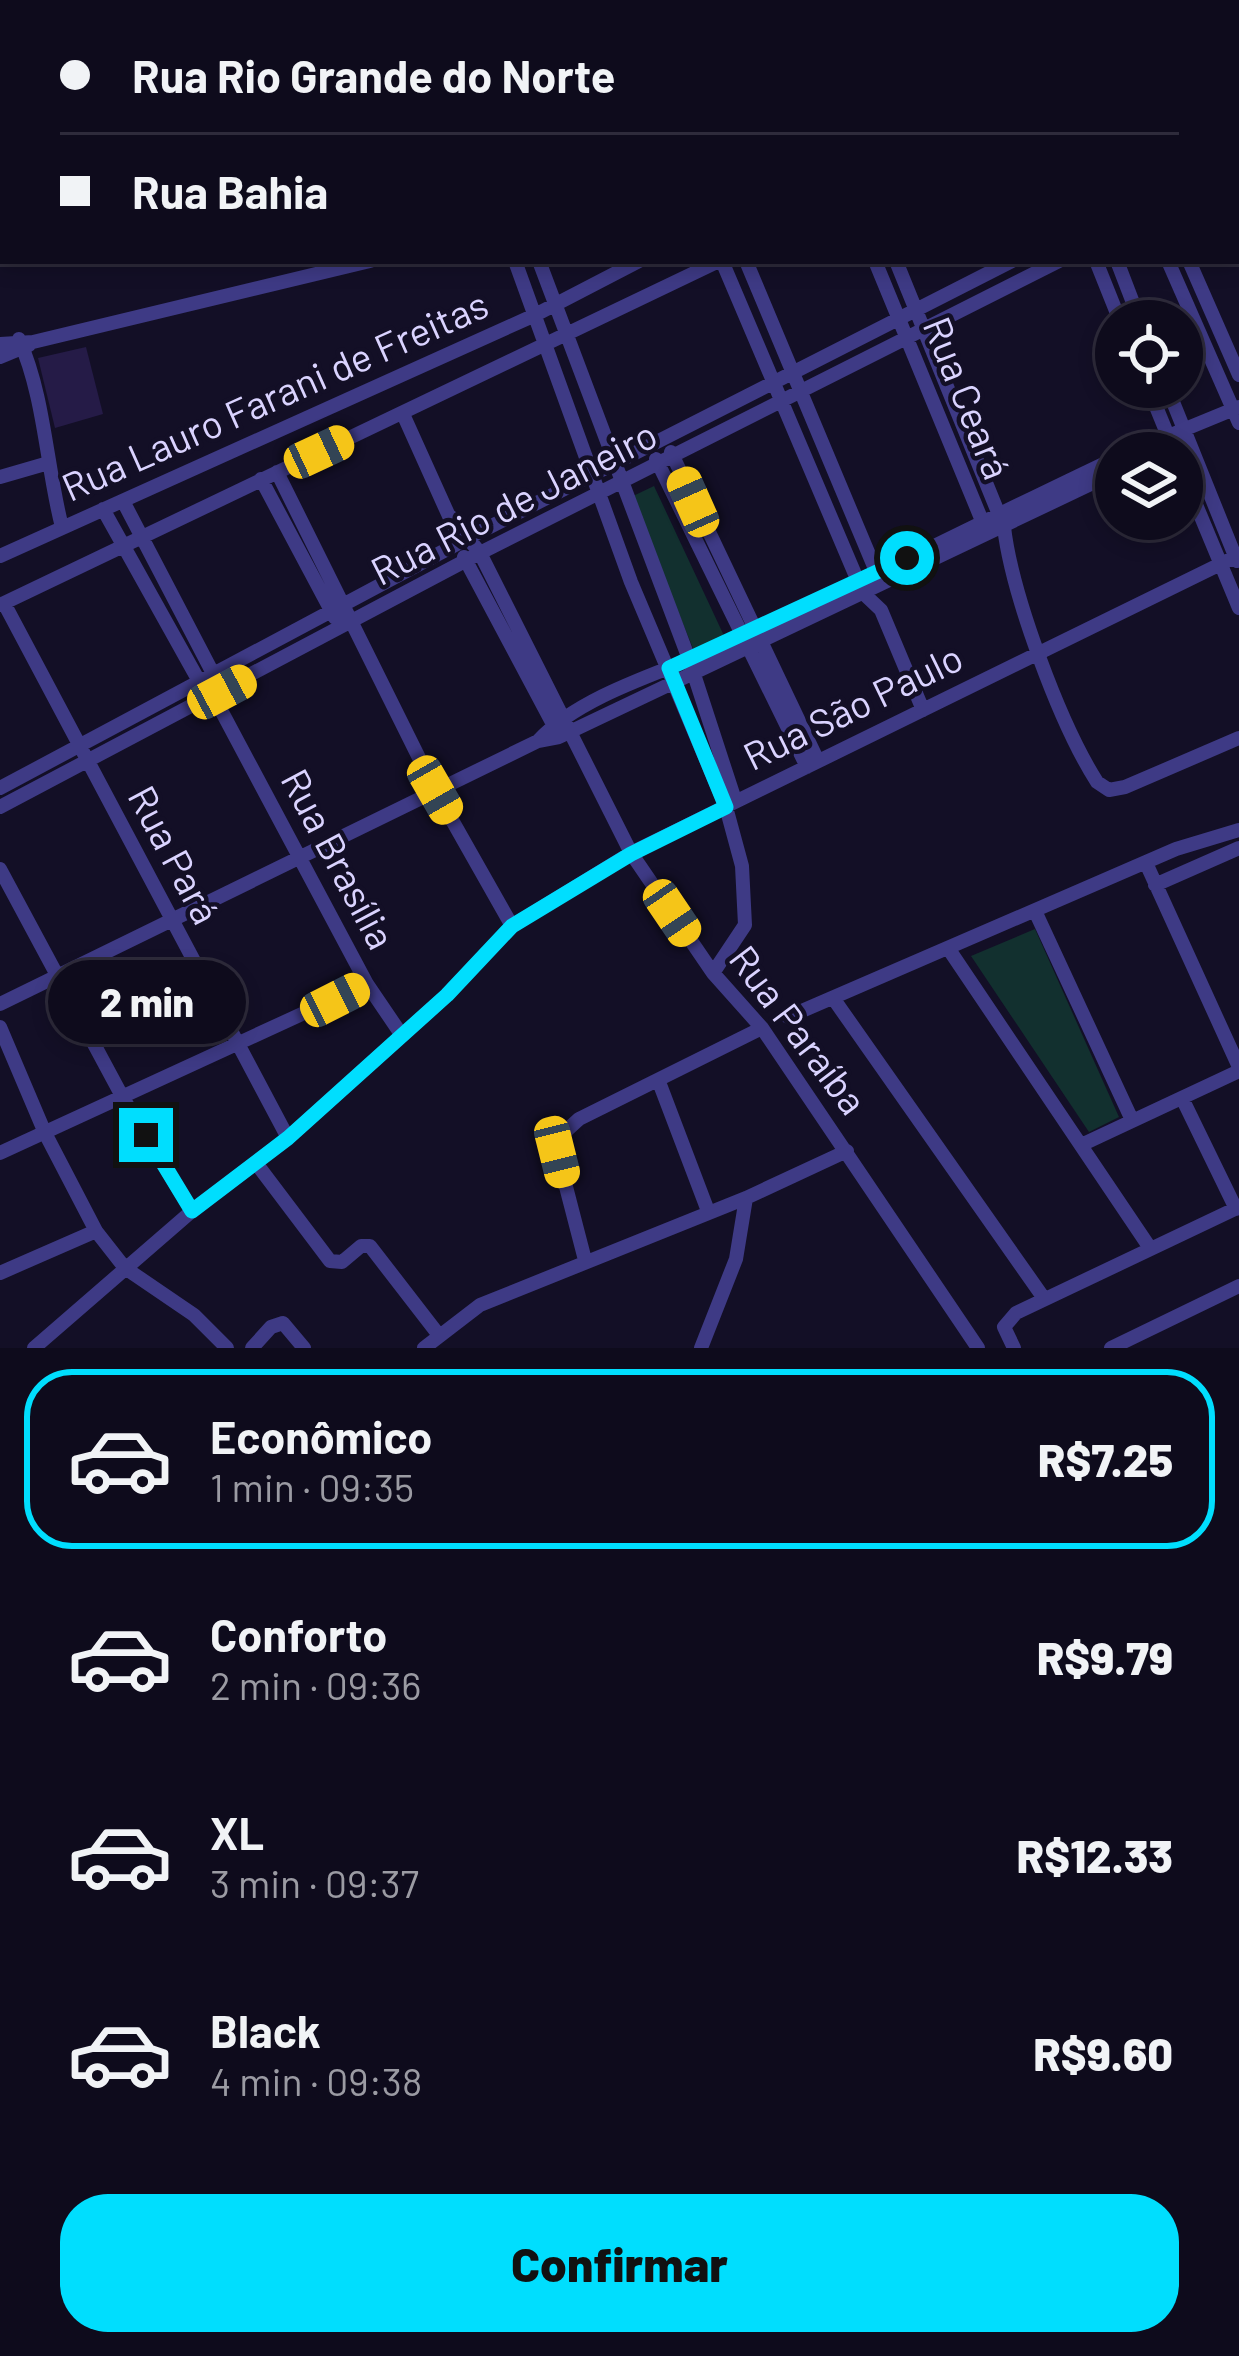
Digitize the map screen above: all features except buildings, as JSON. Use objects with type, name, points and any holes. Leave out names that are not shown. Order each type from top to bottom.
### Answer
[{"type":"street","points":[[0,344],[25,343],[357,264]]},
{"type":"street","points":[[516,264],[631,582],[731,804]]},
{"type":"street","points":[[540,264],[688,658],[731,804],[747,896],[745,925],[713,973]]},
{"type":"street","name":"Rua Lauro Farani de Freitas","points":[[0,556],[535,316],[633,264]]},
{"type":"street","name":"Rua Lauro Farani de Freitas","points":[[2,604],[124,541],[568,337],[714,264]]},
{"type":"street","points":[[721,264],[777,382],[861,587],[881,610],[923,710]]},
{"type":"street","points":[[747,264],[879,579],[881,610]]},
{"type":"street","name":"Rua Ceará","points":[[876,264],[986,528],[1007,554]]},
{"type":"street","name":"Rua Ceará","points":[[897,264],[1002,520],[1007,554],[1041,653],[1084,762],[1102,788],[1125,787],[1239,738]]},
{"type":"street","name":"Rua Rio de Janeiro","points":[[212,688],[463,541],[1006,264]]},
{"type":"street","name":"Rua Rio de Janeiro","points":[[0,806],[212,688],[348,625],[1053,264]]},
{"type":"street","points":[[1097,264],[1111,300]]},
{"type":"street","points":[[1118,264],[1132,300]]},
{"type":"street","points":[[1170,264],[1185,300]]},
{"type":"street","points":[[1190,264],[1239,375]]},
{"type":"street","points":[[1107,290],[1125,281]]},
{"type":"street","points":[[747,318],[766,308]]},
{"type":"street","points":[[1203,331],[1216,324]]},
{"type":"street","points":[[1187,431],[1237,413],[1203,341]]},
{"type":"street","points":[[0,357],[25,343]]},
{"type":"street","points":[[25,343],[45,431],[45,464],[62,527]]},
{"type":"street","points":[[1177,408],[1238,559]]},
{"type":"street","name":"Rua Paraíba","points":[[403,414],[463,541],[631,854],[713,973],[762,1028],[978,1348]]},
{"type":"street","points":[[658,443],[813,764]]},
{"type":"street","points":[[0,477],[45,464]]},
{"type":"street","points":[[0,1004],[174,923],[538,741],[676,684],[1095,469]]},
{"type":"street","points":[[277,472],[339,610]]},
{"type":"street","points":[[261,479],[359,644],[512,926]]},
{"type":"street","points":[[1002,520],[1095,481]]},
{"type":"street","name":"Rua Brasília","points":[[123,501],[222,712],[367,984],[401,1034]]},
{"type":"street","name":"Rua Brasília","points":[[104,509],[212,688]]},
{"type":"street","points":[[833,523],[851,515]]},
{"type":"street","points":[[1203,524],[1239,608]]},
{"type":"street","name":"Rua São Paulo","points":[[34,1348],[192,1211],[288,1138],[512,926],[631,854],[1238,559]]},
{"type":"street","points":[[631,582],[653,572]]},
{"type":"street","name":"Rua Pará","points":[[2,604],[288,1138]]},
{"type":"street","points":[[565,732],[688,658],[751,642]]},
{"type":"street","name":"Rua Rio de Janeiro","points":[[0,788],[83,757]]},
{"type":"street","points":[[788,1017],[1146,863],[1239,830]]},
{"type":"street","points":[[1155,885],[1239,848]]},
{"type":"street","points":[[1081,1145],[1239,1069],[1146,863]]},
{"type":"street","points":[[0,869],[123,1097],[192,1211]]},
{"type":"street","points":[[1035,910],[1132,1120]]},
{"type":"street","points":[[948,948],[1150,1248]]},
{"type":"street","points":[[0,1153],[238,1048],[367,984]]},
{"type":"street","points":[[833,998],[1043,1297]]},
{"type":"street","points":[[0,1028],[45,1133],[97,1231],[125,1268],[194,1315],[227,1348]]},
{"type":"street","points":[[585,1260],[556,1140],[578,1119],[762,1028]]},
{"type":"street","points":[[659,1082],[708,1211]]},
{"type":"street","points":[[1014,1348],[1004,1327],[1043,1297],[1238,1208],[1182,1098]]},
{"type":"street","points":[[424,1348],[480,1305],[746,1198],[847,1151]]},
{"type":"street","points":[[256,1163],[330,1261],[342,1262],[361,1246],[370,1246],[438,1334]]},
{"type":"street","points":[[701,1348],[736,1259],[746,1198]]},
{"type":"street","points":[[0,1273],[97,1231]]},
{"type":"street","points":[[1112,1348],[1239,1286]]},
{"type":"street","points":[[252,1348],[271,1327],[283,1323],[304,1348]]},
{"type":"green space","points":[[654,486],[726,640],[695,653],[631,497]]},
{"type":"green space","points":[[1035,929],[1119,1117],[1089,1132],[971,956]]},
{"type":"route","points":[[146,1135],[192,1211],[288,1138],[447,995],[512,926],[631,854],[726,807],[669,668],[742,639],[907,558]]}]
